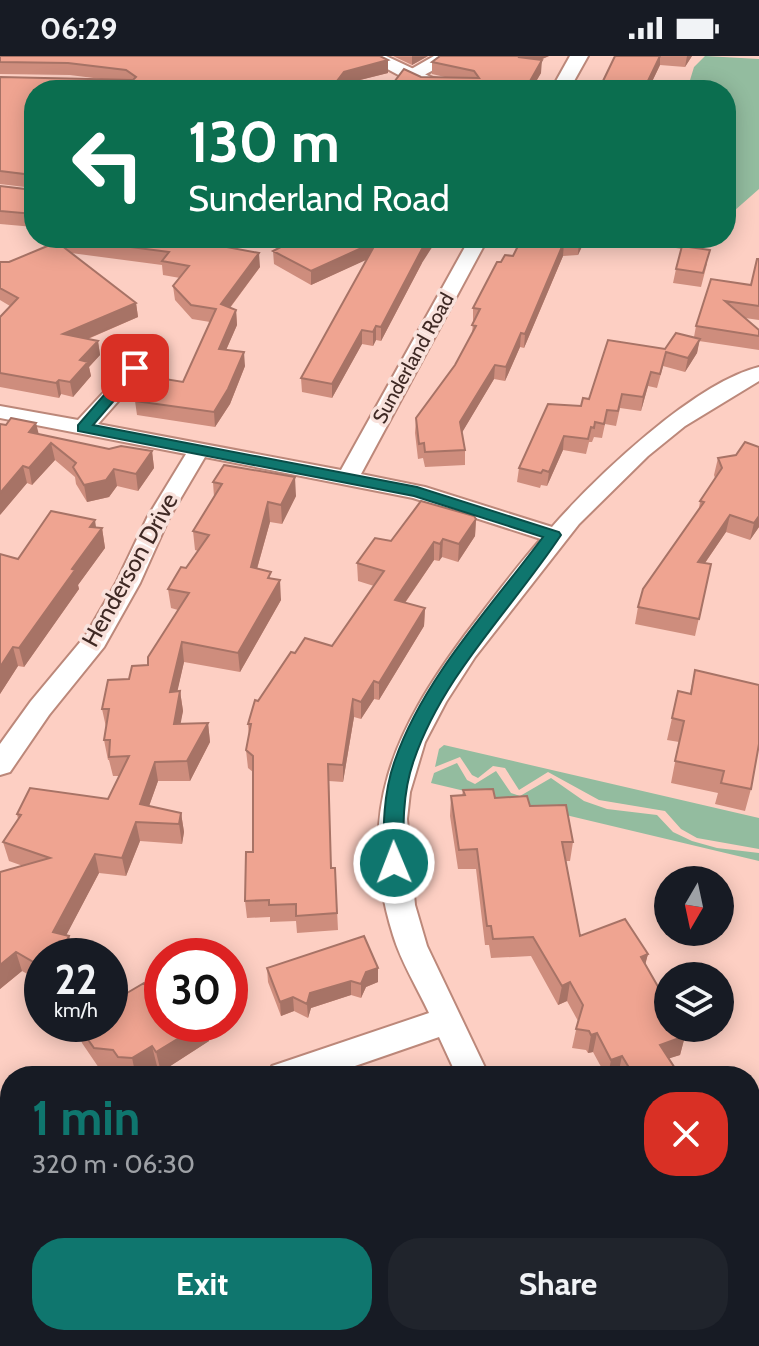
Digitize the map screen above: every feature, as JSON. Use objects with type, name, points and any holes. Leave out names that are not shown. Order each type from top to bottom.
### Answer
[{"type":"street","points":[[372,56],[420,80]]},
{"type":"street","points":[[408,75],[431,66],[443,56]]},
{"type":"street","points":[[566,80],[579,56]]},
{"type":"street","name":"Sunderland Road","points":[[348,478],[474,248]]},
{"type":"street","points":[[83,428],[150,354]]},
{"type":"street","points":[[469,1066],[408,935],[394,863],[393,816],[403,762],[424,714],[553,535],[658,439],[692,413],[759,373]]},
{"type":"street","points":[[0,412],[417,492],[553,535]]},
{"type":"street","name":"Henderson Drive","points":[[0,765],[40,708],[95,641],[128,583],[158,518],[199,450]]},
{"type":"street","points":[[313,1066],[448,1020]]},
{"type":"green space","points":[[705,56],[759,59],[759,189],[736,209],[736,80],[690,80],[694,67]]},
{"type":"green space","points":[[444,745],[759,818],[759,849],[697,838],[681,829],[665,811],[599,800],[548,772],[519,790],[505,768],[493,766],[478,778],[472,775],[460,757],[435,767],[439,749]]},
{"type":"green space","points":[[457,763],[467,780],[475,784],[496,771],[511,793],[520,796],[551,778],[584,801],[607,809],[657,815],[673,832],[692,841],[717,848],[759,853],[759,861],[431,783],[434,773]]},
{"type":"building","points":[[0,56],[380,56],[388,60],[344,72],[338,80],[133,80],[136,77],[126,70],[68,63],[0,62]]},
{"type":"building","points":[[440,56],[521,56],[518,57],[542,60],[531,80],[396,80],[404,69],[421,77],[479,78],[474,71],[432,62]]},
{"type":"building","points":[[615,56],[660,56],[648,80],[603,80]]},
{"type":"building","points":[[0,77],[133,80],[24,80],[24,174],[0,171]]},
{"type":"building","points":[[0,186],[24,189],[24,213],[0,211]]},
{"type":"building","points":[[43,248],[65,248],[136,303],[63,334],[98,341],[80,360],[88,362],[70,382],[59,380],[56,383],[0,373],[0,317],[18,298],[0,288],[0,262],[9,262]]},
{"type":"building","points":[[138,248],[232,248],[259,253],[221,304],[236,310],[219,349],[244,352],[214,412],[135,401],[153,377],[183,382],[216,309],[191,305],[173,286],[189,266],[162,261],[169,252]]},
{"type":"building","points":[[279,248],[362,248],[311,271],[273,251]]},
{"type":"building","points":[[373,248],[423,248],[381,327],[376,326],[373,332],[362,330],[332,384],[301,378]]},
{"type":"building","points":[[517,248],[561,248],[525,334],[521,333],[506,367],[495,365],[460,422],[465,450],[425,452],[424,443],[419,444],[416,418],[455,365],[476,326],[472,325],[480,309],[473,308],[497,262],[501,262],[505,255],[513,256]]},
{"type":"building","points":[[681,248],[710,250],[703,273],[676,269]]},
{"type":"building","points":[[757,259],[759,306],[725,301],[759,330],[759,336],[696,326],[711,279],[751,285]]},
{"type":"building","points":[[676,333],[700,339],[688,358],[666,352],[660,374],[651,372],[643,397],[622,394],[618,411],[607,410],[604,424],[595,422],[588,439],[564,436],[549,472],[519,468],[548,404],[581,406],[583,398],[589,399],[608,340],[665,349]]},
{"type":"building","points":[[11,418],[36,423],[29,432],[109,449],[121,446],[152,451],[136,474],[114,469],[106,480],[84,485],[73,467],[76,463],[51,443],[29,468],[23,466],[0,493],[0,424],[6,425]]},
{"type":"building","points":[[745,442],[759,447],[759,516],[754,523],[730,515],[698,562],[711,564],[699,619],[638,607],[643,589],[704,502],[700,501],[722,468],[718,458],[736,455]]},
{"type":"building","points":[[224,465],[295,477],[281,505],[268,502],[251,567],[271,572],[268,578],[280,580],[238,653],[182,642],[170,692],[180,691],[174,724],[208,723],[187,761],[155,762],[140,804],[181,813],[179,824],[136,822],[122,858],[95,854],[53,932],[68,938],[24,938],[24,957],[16,952],[0,965],[0,872],[50,858],[3,842],[21,815],[17,814],[30,788],[108,799],[129,756],[109,757],[110,740],[104,740],[109,709],[102,709],[108,680],[129,679],[132,666],[148,665],[148,657],[189,593],[168,589],[181,567],[186,568],[209,535],[193,531],[222,484],[213,482]]},
{"type":"building","points":[[421,501],[476,519],[459,544],[443,539],[440,544],[434,542],[395,600],[425,608],[379,683],[374,681],[361,702],[353,699],[343,765],[328,764],[331,868],[335,868],[337,913],[296,916],[296,904],[269,905],[269,900],[245,901],[246,852],[253,852],[253,756],[246,750],[251,724],[248,724],[255,700],[258,701],[291,652],[295,653],[305,638],[332,646],[384,571],[357,563],[375,538],[391,541]]},
{"type":"building","points":[[51,511],[95,520],[90,527],[102,528],[19,648],[13,647],[0,667],[0,554],[18,559]]},
{"type":"building","points":[[695,670],[759,685],[759,744],[751,789],[721,783],[724,771],[675,761],[684,721],[672,718],[678,691],[691,694]]},
{"type":"building","points":[[493,789],[495,798],[527,796],[530,806],[566,805],[573,842],[562,842],[580,936],[625,919],[648,954],[641,957],[654,980],[654,1042],[668,1042],[660,1045],[674,1066],[628,1066],[622,1056],[611,1060],[597,1033],[591,1035],[589,1031],[576,1029],[583,1005],[570,982],[562,986],[533,937],[493,939],[491,926],[487,926],[477,849],[459,850],[451,796],[465,795],[463,790]]},
{"type":"building","points":[[364,936],[378,968],[366,972],[361,984],[351,981],[310,993],[307,1004],[293,997],[280,1002],[267,968]]},
{"type":"building","points":[[144,983],[144,1042],[172,1042],[156,1052],[152,1046],[132,1058],[118,1057],[113,1050],[94,1048],[90,1042],[128,1042],[128,992]]},
{"type":"route","points":[[135,368],[83,428],[417,492],[553,535],[424,714],[403,762],[393,816],[394,863]]}]
